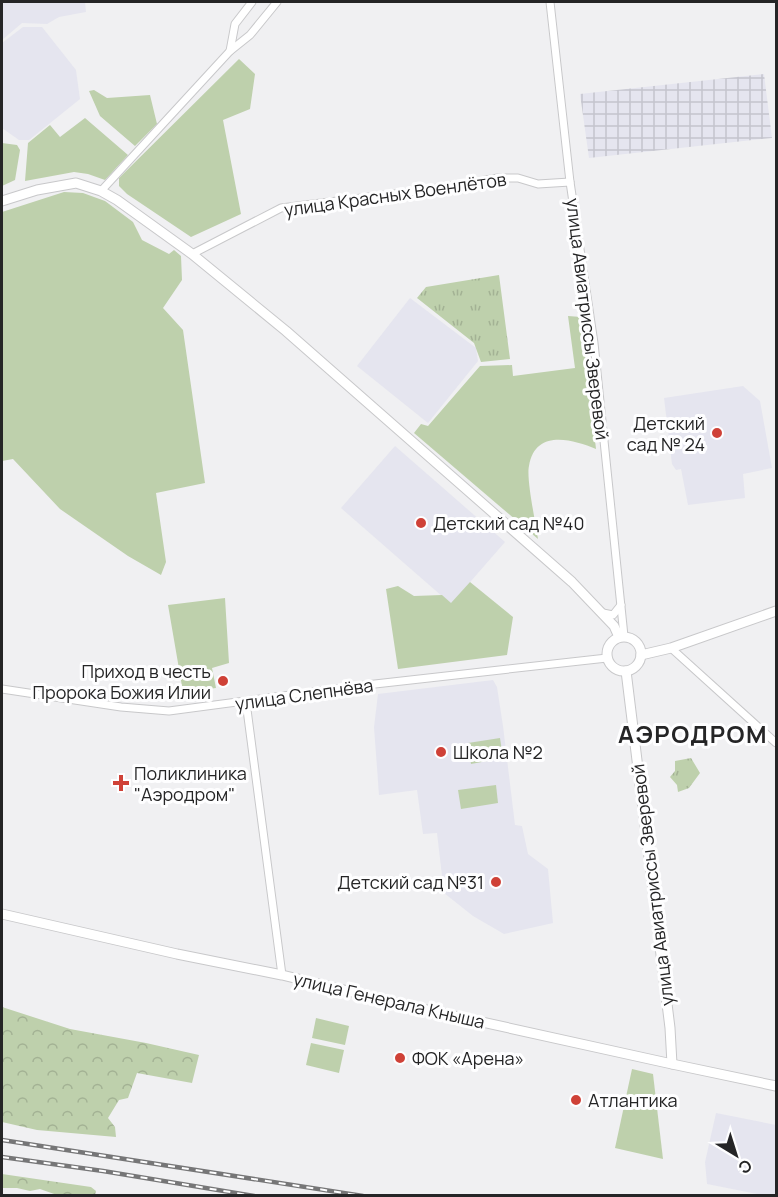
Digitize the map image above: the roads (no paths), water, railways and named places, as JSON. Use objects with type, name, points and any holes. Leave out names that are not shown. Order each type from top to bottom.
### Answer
[{"type":"street","points":[[230,51],[235,24],[252,2]]},
{"type":"street","points":[[101,190],[230,51],[250,35],[277,2]]},
{"type":"street","name":"улица Авиатриссы Зверевой","points":[[550,2],[570,182],[594,343],[621,605],[621,637]]},
{"type":"street","name":"улица Красных Военлётов","points":[[192,254],[281,208],[426,190],[498,178],[518,178],[538,184],[570,182]]},
{"type":"street","points":[[2,201],[37,190],[76,183],[101,190],[192,254],[311,352],[572,582],[603,613],[621,637]]},
{"type":"street","points":[[603,613],[613,615],[621,605]]},
{"type":"street","points":[[641,655],[671,648],[777,611]]},
{"type":"street","points":[[621,637],[633,639],[639,646],[641,655],[633,668],[626,671],[618,670],[607,658],[607,649],[611,642],[621,637]]},
{"type":"street","points":[[671,648],[777,743]]},
{"type":"street","name":"улица Слепнёва","points":[[2,689],[121,707],[169,711],[366,685],[607,658]]},
{"type":"street","name":"улица Авиатриссы Зверевой","points":[[626,671],[670,1028],[672,1064]]},
{"type":"street","points":[[246,702],[282,975]]},
{"type":"street","name":"улица Генерала Кныша","points":[[2,914],[777,1086]]},
{"type":"railway","points":[[2,1140],[363,1196]]},
{"type":"railway","points":[[2,1157],[254,1196]]},
{"type":"place","name":"Детский сад № 24","points":[[717,433]]},
{"type":"place","name":"Детский сад №40","points":[[421,523]]},
{"type":"place","name":"Приход в честь Пророка Божия Илии","points":[[223,681]]},
{"type":"place","name":"Школа №2","points":[[441,752]]},
{"type":"place","name":"Поликлиника \"Аэродром\"","points":[[121,783]]},
{"type":"place","name":"Детский сад №31","points":[[496,882]]},
{"type":"place","name":"ФОК «Арена»","points":[[400,1058]]},
{"type":"place","name":"Атлантика","points":[[576,1100]]},
{"type":"district","name":"АЭРОДРОМ","points":[[693,733]]}]
